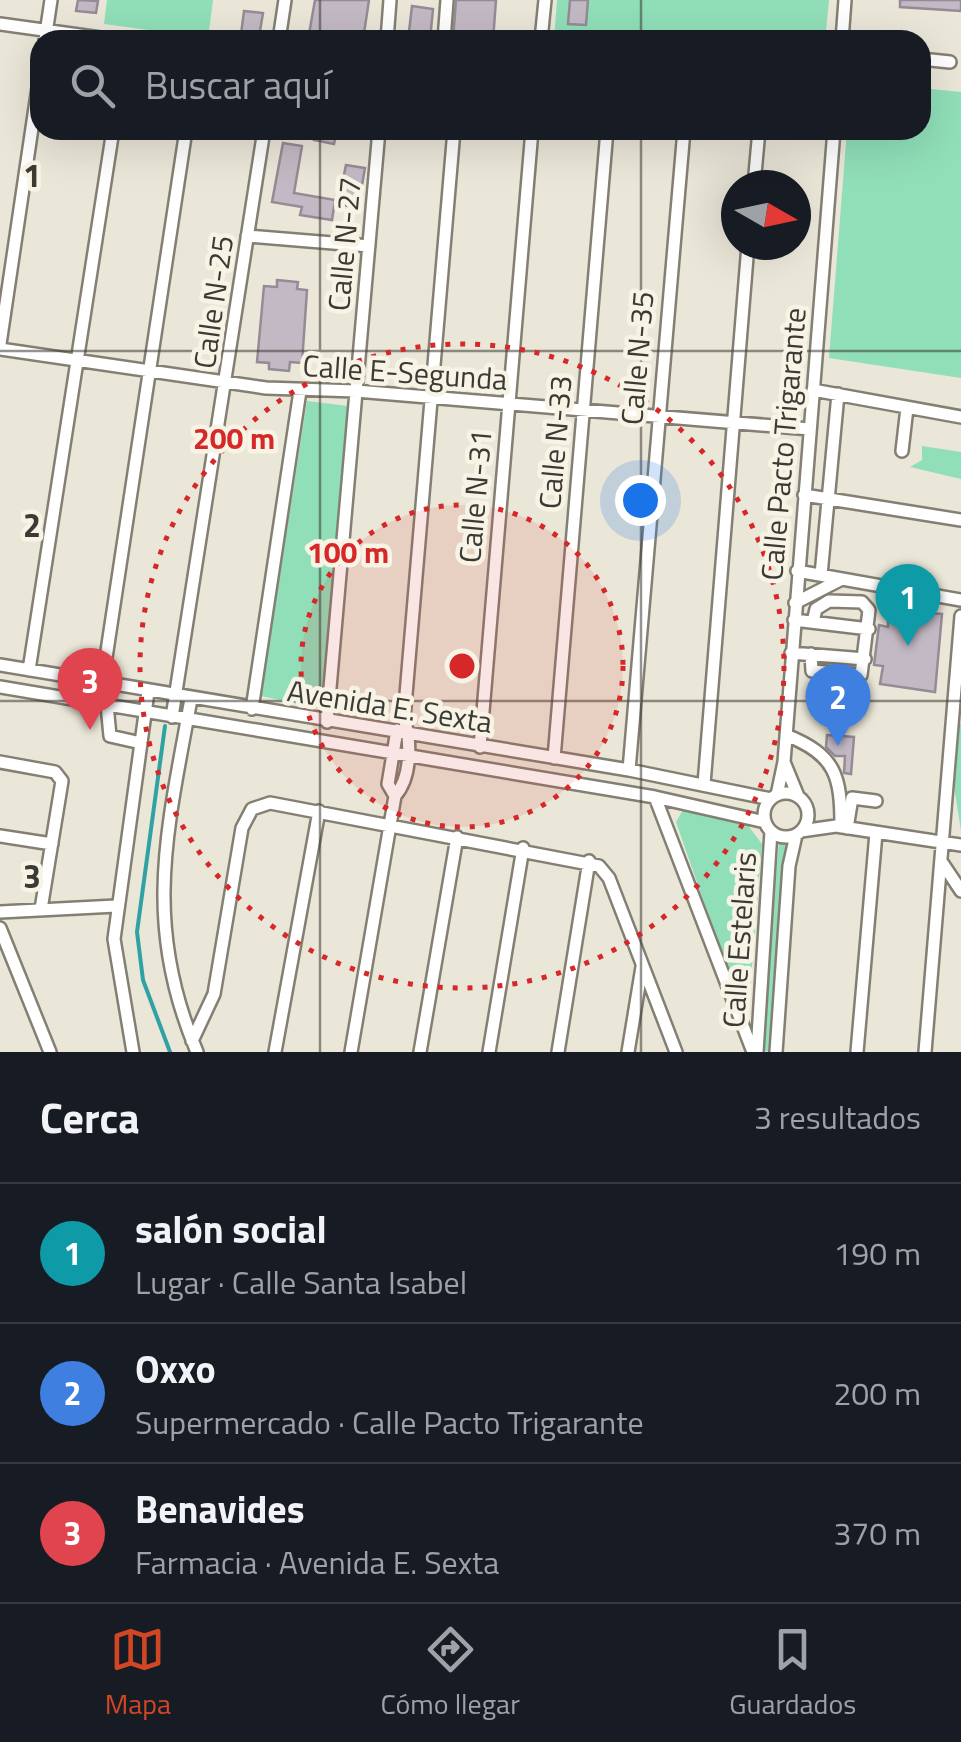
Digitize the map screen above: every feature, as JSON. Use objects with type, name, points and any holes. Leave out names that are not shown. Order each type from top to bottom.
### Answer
[{"type":"street","points":[[47,30],[51,0]]},
{"type":"street","points":[[280,30],[284,0]]},
{"type":"street","points":[[388,30],[390,0]]},
{"type":"street","points":[[445,30],[447,0]]},
{"type":"street","points":[[542,30],[544,0]]},
{"type":"street","points":[[843,30],[845,0]]},
{"type":"street","points":[[0,24],[30,32]]},
{"type":"street","points":[[931,60],[950,62]]},
{"type":"street","points":[[0,347],[30,140]]},
{"type":"street","points":[[29,670],[111,140]]},
{"type":"street","points":[[102,684],[185,140]]},
{"type":"street","name":"Calle N-25","points":[[172,718],[228,384],[262,140]]},
{"type":"street","name":"Calle N-27","points":[[326,722],[378,140]]},
{"type":"street","points":[[395,796],[388,785],[396,734],[404,718],[428,398],[453,140]]},
{"type":"street","name":"Calle N-31","points":[[480,747],[531,140]]},
{"type":"street","name":"Calle N-33","points":[[554,758],[606,140]]},
{"type":"street","name":"Calle N-35","points":[[629,770],[656,416],[683,140]]},
{"type":"street","points":[[755,170],[758,140]]},
{"type":"street","name":"Calle Pacto Trigarante","points":[[774,797],[784,762],[833,140]]},
{"type":"street","points":[[247,236],[369,246]]},
{"type":"street","points":[[704,784],[747,260]]},
{"type":"street","name":"Calle E-Segunda","points":[[0,347],[228,384],[810,429]]},
{"type":"street","points":[[813,390],[961,417]]},
{"type":"street","points":[[252,709],[300,391]]},
{"type":"street","points":[[821,575],[838,394]]},
{"type":"street","points":[[902,451],[906,408]]},
{"type":"street","points":[[804,495],[961,520]]},
{"type":"street","points":[[797,571],[961,600]]},
{"type":"street","points":[[795,603],[844,579]]},
{"type":"street","points":[[791,652],[811,654],[812,671],[863,674],[870,610],[862,602],[829,601],[816,610],[813,622]]},
{"type":"street","points":[[925,1052],[961,616]]},
{"type":"street","points":[[794,620],[869,629]]},
{"type":"street","name":"Avenida E. Sexta","points":[[0,665],[774,797]]},
{"type":"street","name":"Avenida E. Sexta","points":[[0,687],[655,797],[768,826]]},
{"type":"street","points":[[133,1052],[116,969],[116,906],[148,692]]},
{"type":"street","points":[[191,699],[168,828],[162,920],[167,964],[195,1047]]},
{"type":"street","points":[[107,706],[110,736],[141,743]]},
{"type":"street","points":[[351,1052],[395,796],[403,786],[408,757],[410,736],[404,718]]},
{"type":"street","points":[[786,735],[812,746],[837,774],[841,827]]},
{"type":"street","points":[[0,762],[47,770],[62,781],[41,909]]},
{"type":"street","name":"Calle Pacto Trigarante","points":[[784,762],[798,796]]},
{"type":"street","points":[[841,827],[807,809],[798,796],[774,797],[768,826],[787,837],[841,827],[961,845]]},
{"type":"street","points":[[655,797],[755,1052]]},
{"type":"street","points":[[841,827],[852,798],[876,801]]},
{"type":"street","points":[[195,1047],[214,994],[242,828],[252,808],[259,805],[319,811],[589,861],[607,874],[676,1052]]},
{"type":"street","points":[[799,833],[807,809]]},
{"type":"street","points":[[275,1052],[319,811]]},
{"type":"street","name":"Calle Estelaris","points":[[755,1052],[768,826]]},
{"type":"street","name":"Calle Estelaris","points":[[776,1052],[789,871],[799,833]]},
{"type":"street","points":[[857,1052],[876,833]]},
{"type":"street","points":[[0,836],[52,844]]},
{"type":"street","points":[[420,1052],[458,837]]},
{"type":"street","points":[[489,1052],[524,848]]},
{"type":"street","points":[[941,860],[961,891]]},
{"type":"street","points":[[558,1052],[589,861]]},
{"type":"street","points":[[0,912],[116,906]]},
{"type":"street","points":[[0,928],[50,1052]]},
{"type":"street","points":[[628,1052],[643,964]]},
{"type":"green space","points":[[107,0],[213,0],[209,30],[149,30],[104,24]]},
{"type":"green space","points":[[557,0],[829,0],[826,30],[555,30]]},
{"type":"green space","points":[[931,89],[961,92],[961,378],[829,358],[846,140],[931,140]]},
{"type":"green space","points":[[307,401],[348,406],[322,709],[261,696]]},
{"type":"green space","points":[[922,446],[961,452],[961,479],[910,467],[922,460]]},
{"type":"green space","points":[[961,724],[961,831],[954,786]]},
{"type":"green space","points":[[683,810],[747,824],[762,844],[750,990],[734,989],[676,822]]},
{"type":"green space","points":[[779,842],[787,843],[770,1052],[760,1050]]},
{"type":"building","points":[[78,0],[98,1],[96,13],[76,11]]},
{"type":"building","points":[[315,0],[369,0],[364,30],[310,30]]},
{"type":"building","points":[[456,0],[496,0],[494,30],[454,30]]},
{"type":"building","points":[[570,0],[588,0],[586,25],[568,24]]},
{"type":"building","points":[[900,0],[961,0],[961,11],[900,7]]},
{"type":"building","points":[[412,6],[433,9],[431,30],[409,30]]},
{"type":"building","points":[[244,11],[263,13],[260,30],[242,30]]},
{"type":"building","points":[[283,143],[302,146],[294,193],[335,200],[332,220],[300,215],[302,207],[272,202]]},
{"type":"building","points":[[346,165],[365,168],[358,208],[338,204]]},
{"type":"building","points":[[277,280],[298,282],[297,289],[307,290],[302,363],[290,362],[289,371],[269,369],[269,363],[257,362],[264,286],[277,287]]},
{"type":"building","points":[[888,610],[942,614],[935,692],[880,684],[883,666],[874,665],[879,625],[888,627]]},
{"type":"building","points":[[827,735],[854,737],[851,774],[844,773],[845,756],[835,756],[826,747]]},
{"type":"waterway","points":[[165,726],[137,932],[143,980],[170,1052]]},
{"type":"place","name":"salón social","points":[[908,646]]},
{"type":"place","name":"Benavides","points":[[90,730]]},
{"type":"place","name":"Oxxo","points":[[838,746]]}]
